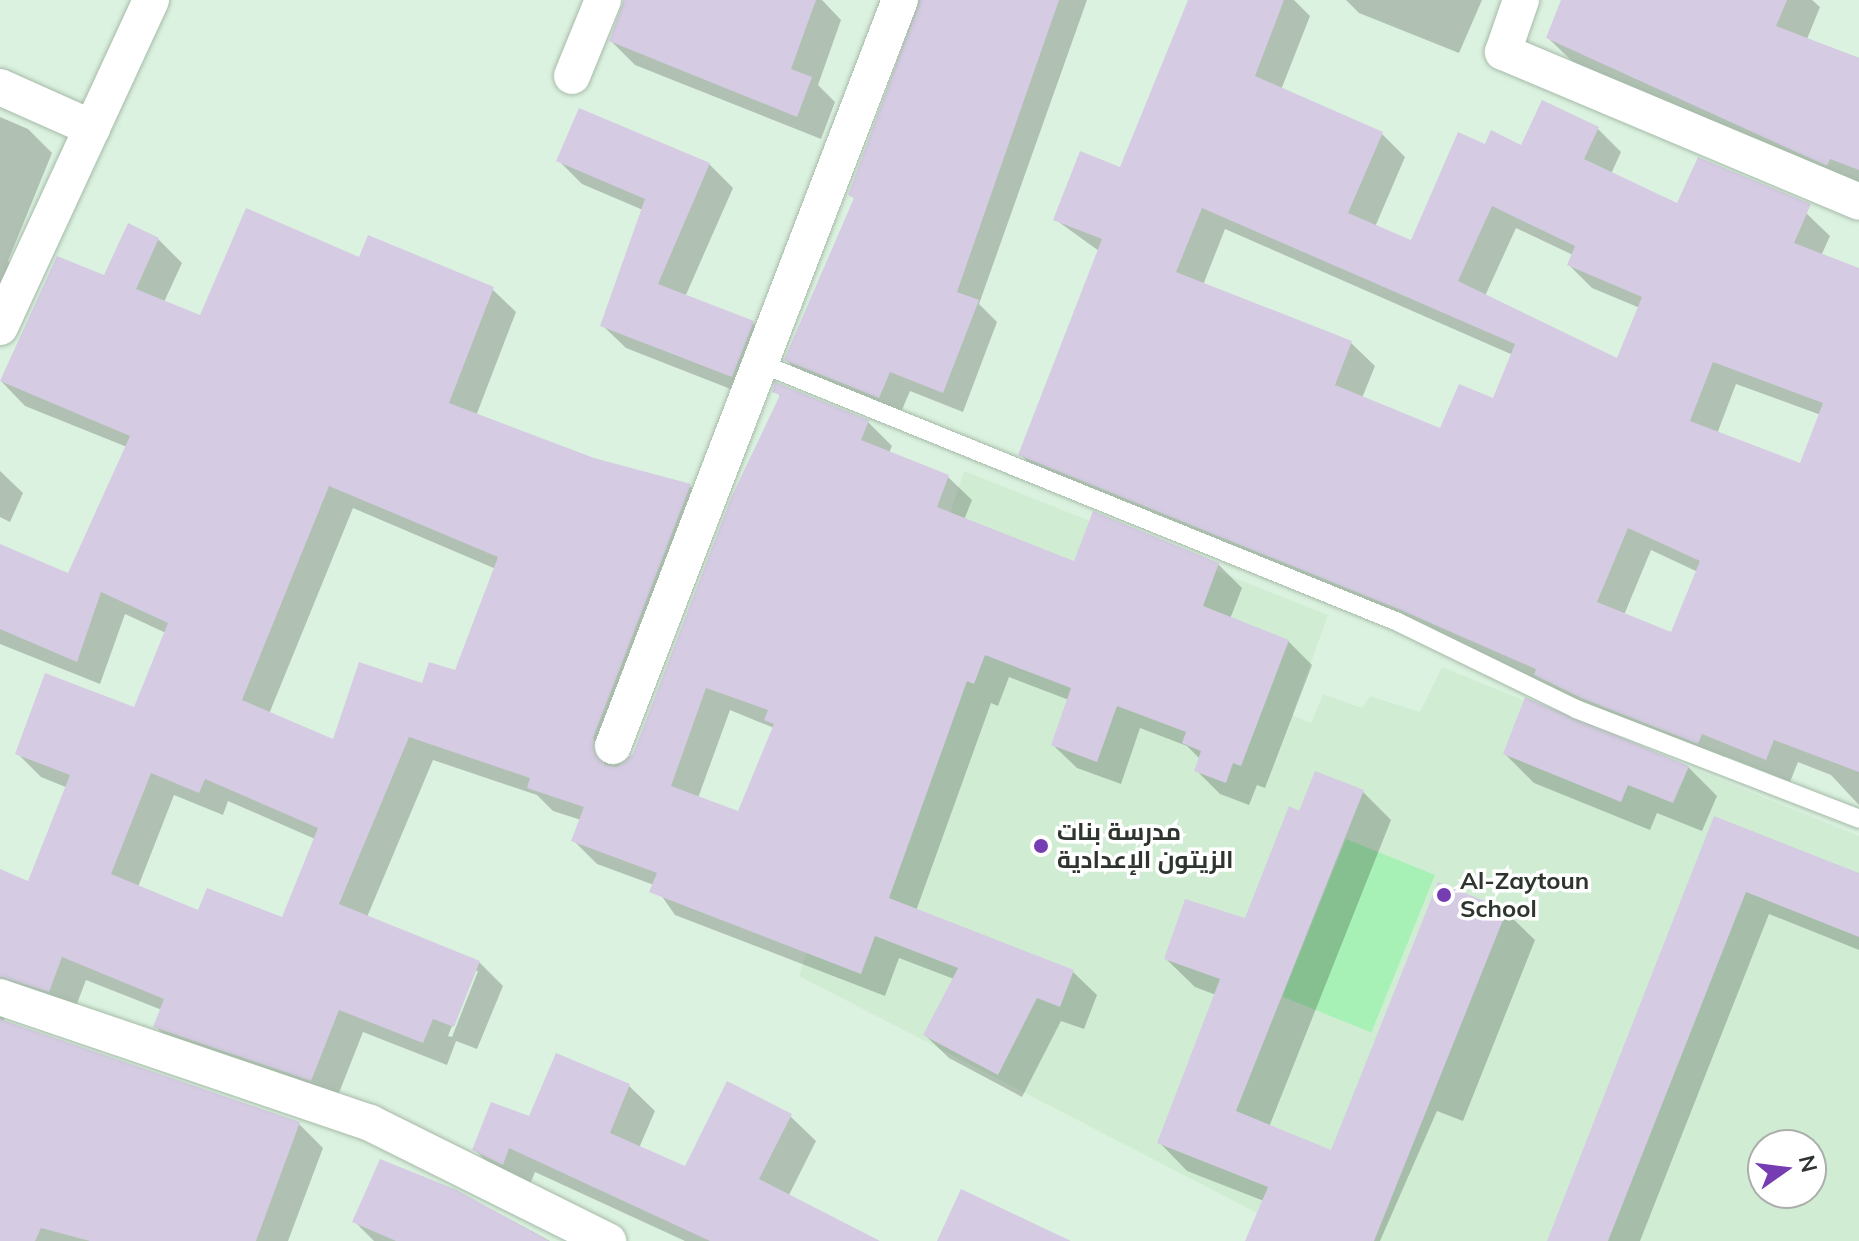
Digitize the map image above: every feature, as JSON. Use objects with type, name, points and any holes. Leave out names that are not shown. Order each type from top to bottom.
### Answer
[{"type":"street","points":[[0,327],[151,0]]},
{"type":"street","points":[[572,76],[603,0]]},
{"type":"street","points":[[613,746],[900,0]]},
{"type":"street","points":[[1521,0],[1503,52],[1859,202]]},
{"type":"street","points":[[0,87],[92,128]]},
{"type":"street","points":[[0,997],[370,1123],[608,1241]]},
{"type":"lane","points":[[762,364],[1398,622],[1576,709],[1859,819]]},
{"type":"shaded area","points":[[964,471],[1328,615],[1292,715],[1311,723],[1323,694],[1362,708],[1370,696],[1420,712],[1442,667],[1859,836],[1859,1241],[1311,1241],[799,976]]},
{"type":"green space","points":[[1346,839],[1435,875],[1371,1033],[1282,997]]},
{"type":"building","points":[[624,0],[816,0],[791,69],[812,77],[797,117],[609,41]]},
{"type":"building","points":[[920,0],[1059,0],[957,292],[979,300],[943,393],[890,372],[879,398],[784,360],[854,198],[848,195]]},
{"type":"building","points":[[1188,0],[1284,0],[1255,76],[1383,132],[1348,213],[1411,240],[1458,132],[1485,144],[1491,130],[1521,145],[1542,100],[1599,127],[1584,159],[1677,203],[1698,157],[1811,204],[1794,243],[1859,268],[1859,772],[1774,740],[1766,760],[1702,734],[1698,744],[1581,698],[1534,675],[1536,669],[1403,611],[1018,455],[1102,239],[1053,220],[1080,151],[1120,167]],"holes":[[[1492,206],[1575,246],[1567,265],[1642,297],[1617,358],[1458,281]],[[1202,208],[1515,344],[1493,398],[1459,384],[1440,428],[1335,385],[1352,341],[1176,272]],[[1713,362],[1823,403],[1800,463],[1690,421]],[[1628,528],[1700,561],[1671,632],[1597,602]]]},
{"type":"building","points":[[1561,0],[1787,0],[1776,26],[1859,58],[1859,170],[1830,159],[1827,166],[1546,38]]},
{"type":"building","points":[[579,108],[710,163],[658,284],[754,321],[732,377],[600,326],[645,199],[556,161]]},
{"type":"building","points":[[246,208],[359,257],[368,235],[494,287],[449,403],[594,458],[691,484],[593,738],[605,765],[617,767],[633,754],[731,498],[780,395],[772,392],[775,382],[869,420],[861,440],[949,475],[937,507],[1074,561],[1093,511],[1219,563],[1203,606],[1289,640],[1241,766],[1233,763],[1226,783],[1194,771],[1201,751],[1182,743],[1186,732],[1117,706],[1097,762],[1051,745],[1071,688],[985,655],[974,684],[967,681],[889,898],[1074,970],[1060,1007],[1037,998],[998,1075],[923,1035],[958,968],[875,936],[861,974],[649,892],[657,873],[571,841],[584,807],[527,788],[530,778],[409,737],[339,904],[480,961],[454,1027],[433,1019],[423,1043],[339,1010],[311,1081],[153,1027],[164,999],[62,957],[49,992],[0,977],[0,869],[28,881],[70,775],[15,754],[45,673],[134,707],[168,623],[101,592],[77,662],[0,629],[0,544],[68,573],[130,436],[0,381],[57,256],[104,275],[128,223],[159,238],[136,289],[200,315]],"holes":[[[329,486],[498,557],[455,670],[429,662],[422,683],[359,662],[333,739],[242,700]],[[706,688],[768,710],[764,720],[774,724],[738,811],[671,786]],[[151,773],[199,793],[205,779],[318,828],[282,917],[207,888],[198,910],[111,874]]]},
{"type":"building","points":[[1525,697],[1689,766],[1673,803],[1628,785],[1621,802],[1503,754]]},
{"type":"building","points":[[1315,771],[1364,790],[1236,1111],[1331,1150],[1438,882],[1507,910],[1374,1241],[1245,1241],[1268,1187],[1157,1143],[1220,979],[1164,959],[1185,899],[1245,918],[1289,806],[1299,811]]},
{"type":"building","points":[[1714,816],[1859,873],[1859,937],[1746,892],[1608,1241],[1547,1241]]},
{"type":"building","points":[[0,1019],[300,1122],[256,1241],[90,1241],[41,1228],[35,1241],[0,1241]]},
{"type":"building","points":[[556,1053],[630,1084],[610,1133],[685,1166],[727,1081],[792,1114],[759,1179],[880,1241],[710,1241],[509,1148],[503,1165],[472,1150],[491,1102],[529,1116]]},
{"type":"building","points":[[380,1159],[457,1190],[549,1241],[396,1241],[352,1222]]},
{"type":"building","points":[[961,1189],[1071,1241],[937,1241]]},
{"type":"place","name":"مدرسة بنات الزيتون الإعدادية","points":[[1041,846]]},
{"type":"place","name":"Al-Zaytoun School","points":[[1444,895]]}]
